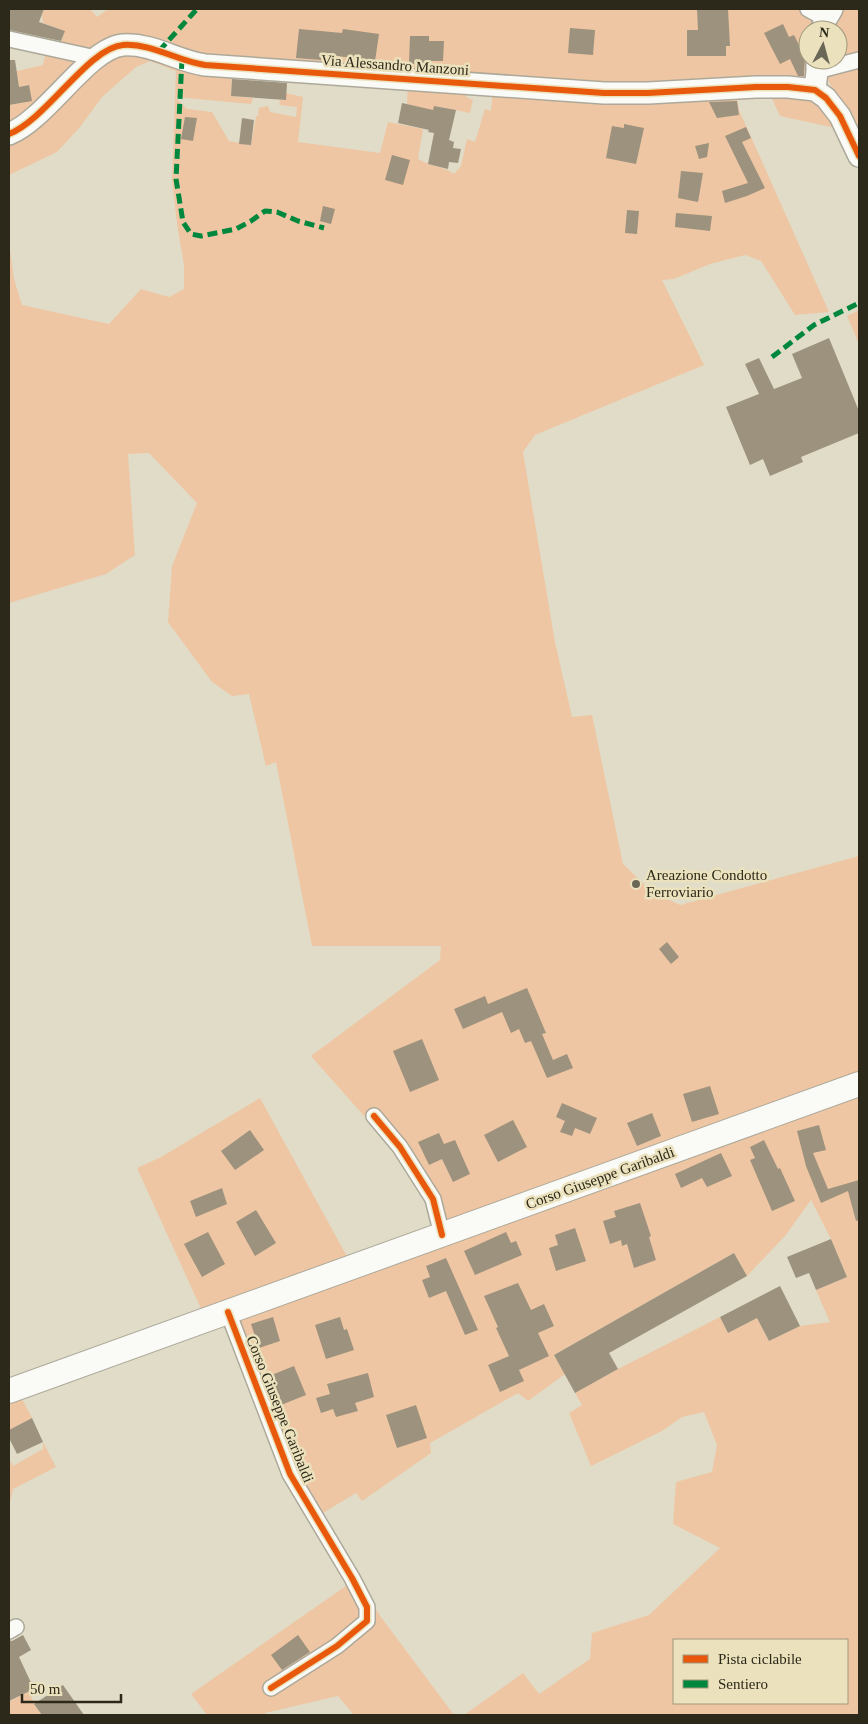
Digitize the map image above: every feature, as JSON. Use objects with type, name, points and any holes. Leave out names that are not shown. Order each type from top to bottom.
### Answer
[{"type":"main road","name":"Corso Giuseppe Garibaldi","points":[[9,1392],[859,1084]]},
{"type":"street","points":[[9,39],[96,58]]},
{"type":"street","name":"Via Alessandro Manzoni","points":[[9,134],[32,120],[96,58],[111,48],[122,45],[140,46],[190,63],[205,65],[594,92],[648,93],[756,86],[788,87],[816,74]]},
{"type":"street","points":[[859,60],[816,74],[826,98],[840,116],[859,156]]},
{"type":"street","points":[[374,1116],[400,1147],[433,1199],[442,1235]]},
{"type":"street","name":"Corso Giuseppe Garibaldi","points":[[228,1312],[290,1474],[352,1578],[367,1607],[367,1622],[337,1646],[271,1688]]},
{"type":"street","points":[[9,1380],[34,1382]]},
{"type":"shaded area","points":[[44,9],[90,9],[97,17],[108,9],[801,9],[821,20],[798,20],[798,70],[812,70],[813,73],[800,79],[667,89],[95,50],[60,45],[65,31],[43,23],[42,15]]},
{"type":"shaded area","points":[[839,9],[859,9],[859,142],[826,76],[825,70],[848,70],[848,20],[833,20]]},
{"type":"shaded area","points":[[115,51],[232,73],[231,96],[253,98],[251,104],[175,97],[176,71],[150,61],[136,67],[102,97],[80,127],[57,152],[9,175],[9,137]]},
{"type":"shaded area","points":[[46,52],[78,59],[9,131],[9,105],[31,101],[29,85],[19,87],[17,75],[13,72],[43,65]]},
{"type":"shaded area","points":[[408,86],[466,92],[466,97],[473,100],[470,113],[435,106],[433,113],[407,104]]},
{"type":"shaded area","points":[[493,90],[736,92],[739,110],[829,312],[795,315],[761,261],[745,255],[710,264],[674,279],[662,280],[704,365],[535,435],[523,452],[555,642],[572,717],[592,715],[623,864],[651,891],[680,905],[859,856],[859,1076],[444,1224],[438,1198],[423,1169],[374,1109],[364,1116],[311,1056],[440,960],[441,946],[312,946],[276,762],[266,766],[249,694],[232,696],[212,682],[168,622],[172,566],[197,503],[149,453],[128,454],[135,555],[106,574],[9,603],[9,242],[14,279],[22,305],[109,324],[141,289],[169,297],[184,289],[184,265],[172,180],[175,97],[187,109],[212,112],[229,141],[251,145],[259,108],[268,106],[270,112],[296,117],[297,107],[279,105],[280,100],[286,100],[286,93],[303,97],[298,142],[380,153],[388,122],[423,129],[418,159],[454,174],[461,166],[467,139],[475,142],[485,109],[491,111]]},
{"type":"shaded area","points":[[769,92],[793,95],[810,100],[824,110],[840,129],[780,116]]},
{"type":"shaded area","points":[[859,310],[859,344],[847,316]]},
{"type":"shaded area","points":[[260,1098],[349,1260],[203,1313],[137,1168],[161,1157]]},
{"type":"shaded area","points":[[859,1098],[859,1715],[464,1715],[523,1673],[539,1694],[590,1659],[592,1633],[649,1615],[720,1548],[673,1524],[676,1482],[712,1472],[717,1445],[704,1412],[682,1417],[662,1431],[591,1466],[569,1413],[582,1405],[575,1393],[720,1317],[728,1333],[757,1318],[769,1341],[800,1326],[830,1322],[816,1290],[847,1277],[831,1239],[811,1200],[785,1236],[747,1276],[734,1253],[554,1355],[565,1374],[528,1401],[518,1393],[430,1443],[431,1453],[362,1501],[356,1493],[318,1516],[293,1469],[236,1317],[629,1174]]},
{"type":"shaded area","points":[[20,1395],[32,1418],[9,1430],[9,1400]]},
{"type":"shaded area","points":[[43,1442],[56,1467],[13,1489],[9,1508],[9,1463],[11,1462],[13,1466],[43,1449]]},
{"type":"shaded area","points":[[356,1579],[381,1617],[454,1715],[354,1715],[338,1696],[265,1713],[266,1715],[207,1715],[191,1694]]},
{"type":"shaded area","points":[[29,1691],[34,1704],[42,1715],[9,1715],[9,1699],[10,1701]]},
{"type":"building","points":[[9,9],[44,9],[39,22],[65,31],[61,41],[9,30]]},
{"type":"building","points":[[697,9],[728,9],[730,46],[726,46],[726,56],[687,56],[687,30],[698,30]]},
{"type":"building","points":[[783,24],[789,37],[794,35],[798,43],[798,70],[804,70],[804,76],[798,76],[790,59],[780,64],[764,33]]},
{"type":"building","points":[[570,28],[595,30],[593,55],[568,53]]},
{"type":"building","points":[[299,29],[342,33],[343,29],[379,34],[375,61],[330,55],[330,57],[321,56],[321,60],[296,58]]},
{"type":"building","points":[[410,36],[429,36],[429,41],[444,41],[443,61],[427,61],[427,64],[409,64]]},
{"type":"building","points":[[9,60],[15,60],[19,87],[29,85],[32,101],[9,105]]},
{"type":"building","points":[[232,79],[287,83],[286,100],[231,96]]},
{"type":"building","points":[[737,101],[739,115],[717,118],[709,102]]},
{"type":"building","points":[[402,103],[433,110],[434,106],[456,110],[449,140],[454,142],[453,148],[461,149],[458,163],[449,162],[448,169],[428,164],[434,133],[428,132],[429,130],[398,123]]},
{"type":"building","points":[[185,117],[197,118],[193,141],[181,139]]},
{"type":"building","points":[[242,118],[254,120],[251,145],[239,144]]},
{"type":"building","points":[[624,124],[644,128],[636,164],[606,158],[612,126],[624,128]]},
{"type":"building","points":[[746,127],[751,138],[742,142],[765,188],[725,203],[722,191],[748,183],[725,136]]},
{"type":"building","points":[[709,143],[707,157],[699,159],[695,146]]},
{"type":"building","points":[[392,155],[410,160],[403,185],[385,180]]},
{"type":"building","points":[[681,171],[703,173],[698,202],[678,198]]},
{"type":"building","points":[[323,206],[335,209],[331,224],[320,221]]},
{"type":"building","points":[[627,210],[639,211],[637,234],[625,233]]},
{"type":"building","points":[[676,213],[712,216],[710,231],[675,227]]},
{"type":"building","points":[[829,338],[859,411],[859,433],[801,457],[803,462],[770,476],[763,459],[750,465],[726,407],[759,394],[745,364],[759,358],[774,389],[802,378],[792,354]]},
{"type":"building","points":[[667,942],[679,957],[671,964],[659,949]]},
{"type":"building","points":[[527,988],[546,1033],[542,1034],[553,1060],[567,1054],[573,1068],[547,1078],[531,1041],[525,1043],[519,1029],[511,1033],[502,1012],[463,1029],[454,1009],[485,996],[488,1004]]},
{"type":"building","points":[[422,1039],[439,1080],[410,1092],[393,1051]]},
{"type":"building","points":[[710,1086],[719,1114],[692,1122],[683,1094]]},
{"type":"building","points":[[562,1103],[597,1118],[590,1134],[575,1128],[572,1136],[560,1132],[565,1121],[556,1117]]},
{"type":"building","points":[[652,1113],[661,1136],[637,1146],[627,1123]]},
{"type":"building","points":[[513,1120],[527,1147],[498,1162],[484,1135]]},
{"type":"building","points":[[819,1125],[826,1150],[813,1153],[828,1189],[859,1180],[859,1220],[856,1221],[848,1191],[821,1203],[806,1166],[797,1131]]},
{"type":"building","points":[[250,1130],[264,1150],[235,1170],[221,1151]]},
{"type":"building","points":[[439,1133],[444,1144],[455,1140],[470,1174],[453,1182],[442,1159],[429,1165],[418,1142]]},
{"type":"building","points":[[764,1140],[778,1169],[780,1168],[795,1201],[772,1211],[750,1160],[755,1158],[750,1147]]},
{"type":"building","points":[[721,1153],[732,1176],[707,1187],[702,1178],[681,1188],[675,1174]]},
{"type":"building","points":[[222,1188],[227,1204],[196,1217],[190,1201]]},
{"type":"building","points":[[640,1203],[651,1236],[649,1237],[656,1260],[634,1268],[627,1244],[622,1246],[621,1240],[610,1244],[603,1221],[616,1217],[614,1211]]},
{"type":"building","points":[[256,1210],[276,1243],[255,1256],[236,1222]]},
{"type":"building","points":[[575,1228],[586,1261],[556,1271],[549,1248],[558,1245],[555,1235]]},
{"type":"building","points":[[208,1232],[225,1264],[202,1277],[184,1244]]},
{"type":"building","points":[[506,1232],[511,1243],[516,1241],[522,1255],[475,1275],[464,1251]]},
{"type":"building","points":[[831,1239],[847,1277],[816,1290],[809,1273],[796,1278],[787,1257]]},
{"type":"building","points":[[734,1253],[747,1276],[609,1353],[618,1369],[575,1393],[554,1355]]},
{"type":"building","points":[[446,1258],[478,1330],[465,1335],[446,1291],[429,1298],[422,1280],[430,1277],[426,1266]]},
{"type":"building","points":[[518,1283],[531,1310],[544,1304],[554,1326],[538,1333],[549,1356],[519,1370],[524,1381],[500,1392],[488,1365],[509,1356],[484,1296]]},
{"type":"building","points":[[780,1286],[800,1326],[769,1341],[757,1318],[728,1333],[720,1317]]},
{"type":"building","points":[[273,1317],[280,1341],[259,1348],[251,1324]]},
{"type":"building","points":[[340,1317],[344,1330],[347,1329],[354,1350],[326,1359],[315,1325]]},
{"type":"building","points":[[294,1366],[306,1395],[281,1405],[269,1376]]},
{"type":"building","points":[[368,1373],[374,1397],[355,1403],[358,1411],[336,1417],[333,1409],[321,1413],[316,1398],[330,1394],[327,1384]]},
{"type":"building","points":[[416,1405],[427,1438],[397,1448],[386,1415]]},
{"type":"building","points":[[32,1418],[43,1442],[17,1454],[9,1438],[9,1430]]},
{"type":"building","points":[[23,1635],[31,1650],[19,1657],[34,1689],[9,1701],[9,1640],[12,1641]]},
{"type":"building","points":[[298,1635],[310,1652],[282,1670],[271,1655]]},
{"type":"building","points":[[63,1685],[84,1715],[42,1715],[34,1704]]},
{"type":"marked path","points":[[159,51],[197,9]]},
{"type":"marked path","points":[[182,59],[176,179],[183,222],[191,234],[201,236],[236,229],[265,211],[277,212],[298,221],[324,228]]},
{"type":"marked path","points":[[772,357],[814,325],[859,303]]},
{"type":"cycle path","points":[[9,134],[38,114],[96,58],[110,49],[123,45],[134,45],[154,49],[184,60],[205,65],[604,93],[648,93],[756,87],[788,87],[815,90],[826,98],[840,116],[859,156]]},
{"type":"cycle path","points":[[374,1116],[400,1147],[433,1199],[442,1235]]},
{"type":"cycle path","points":[[228,1312],[290,1474],[352,1578],[367,1607],[367,1621],[337,1646],[271,1688]]},
{"type":"place","name":"Areazione Condotto Ferroviario","points":[[636,884]]}]
